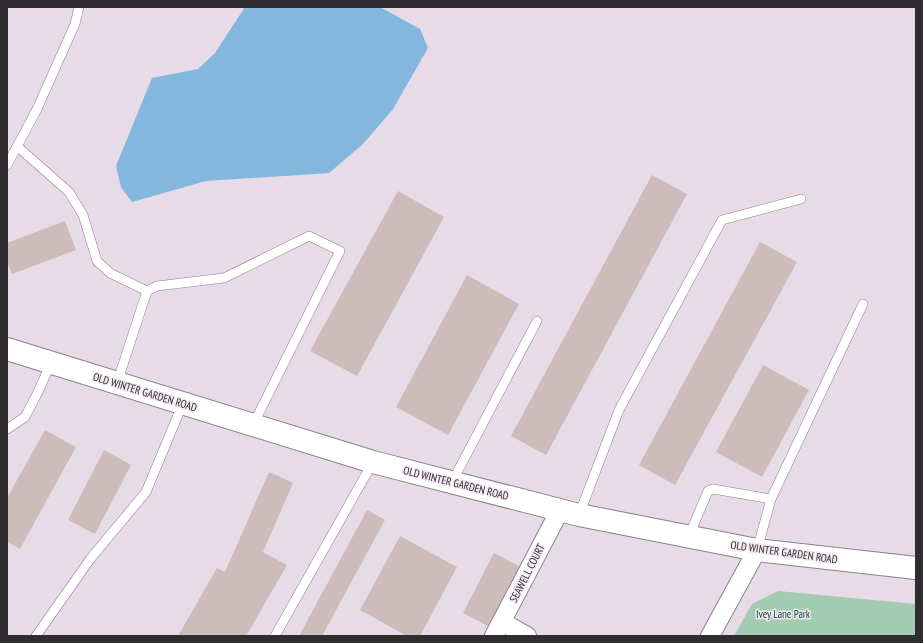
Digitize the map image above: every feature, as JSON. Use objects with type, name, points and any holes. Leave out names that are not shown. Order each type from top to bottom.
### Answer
[{"type":"main road","name":"OLD WINTER GARDEN ROAD","points":[[7,349],[373,462],[569,512],[757,550],[916,568]]},
{"type":"street","name":"SEAWELL COURT","points":[[498,629],[569,512]]},
{"type":"street","points":[[710,636],[757,550]]},
{"type":"street","points":[[498,629],[527,636]]},
{"type":"lane","points":[[7,165],[37,110],[72,31],[79,7]]},
{"type":"lane","points":[[18,147],[69,192],[83,215],[97,261],[110,273],[147,291]]},
{"type":"lane","points":[[569,512],[619,410],[722,220],[801,199]]},
{"type":"lane","points":[[117,383],[147,291],[157,286],[224,278],[309,236],[340,251],[253,425]]},
{"type":"lane","points":[[757,550],[771,499],[863,304]]},
{"type":"lane","points":[[452,482],[537,321]]},
{"type":"lane","points":[[7,429],[25,417],[51,363]]},
{"type":"lane","points":[[36,636],[90,558],[146,492],[183,403]]},
{"type":"lane","points":[[275,636],[373,462]]},
{"type":"lane","points":[[689,536],[708,491],[713,489],[771,499]]},
{"type":"green space","name":"Ivey Lane Park","points":[[778,591],[916,604],[916,636],[734,636],[752,604]]},
{"type":"water","points":[[245,7],[380,7],[420,29],[428,48],[393,109],[363,144],[329,173],[206,181],[132,202],[121,187],[116,166],[152,78],[198,69],[215,53]]},
{"type":"building","points":[[652,175],[687,194],[546,455],[511,436]]},
{"type":"building","points":[[398,191],[444,217],[357,376],[310,351]]},
{"type":"building","points":[[65,221],[76,250],[12,274],[7,262],[7,243]]},
{"type":"building","points":[[760,242],[797,262],[675,485],[639,465]]},
{"type":"building","points":[[467,275],[519,304],[448,435],[396,407]]},
{"type":"building","points":[[763,365],[809,390],[762,477],[716,452]]},
{"type":"building","points":[[45,430],[76,447],[20,549],[7,542],[7,498]]},
{"type":"building","points":[[104,450],[131,465],[95,534],[68,520]]},
{"type":"building","points":[[269,472],[293,483],[263,552],[287,565],[246,636],[178,636],[217,568],[225,572]]},
{"type":"building","points":[[367,510],[385,520],[322,636],[299,636]]},
{"type":"building","points":[[400,536],[457,567],[420,636],[407,636],[360,610]]},
{"type":"building","points":[[494,553],[522,568],[490,627],[463,613]]}]
